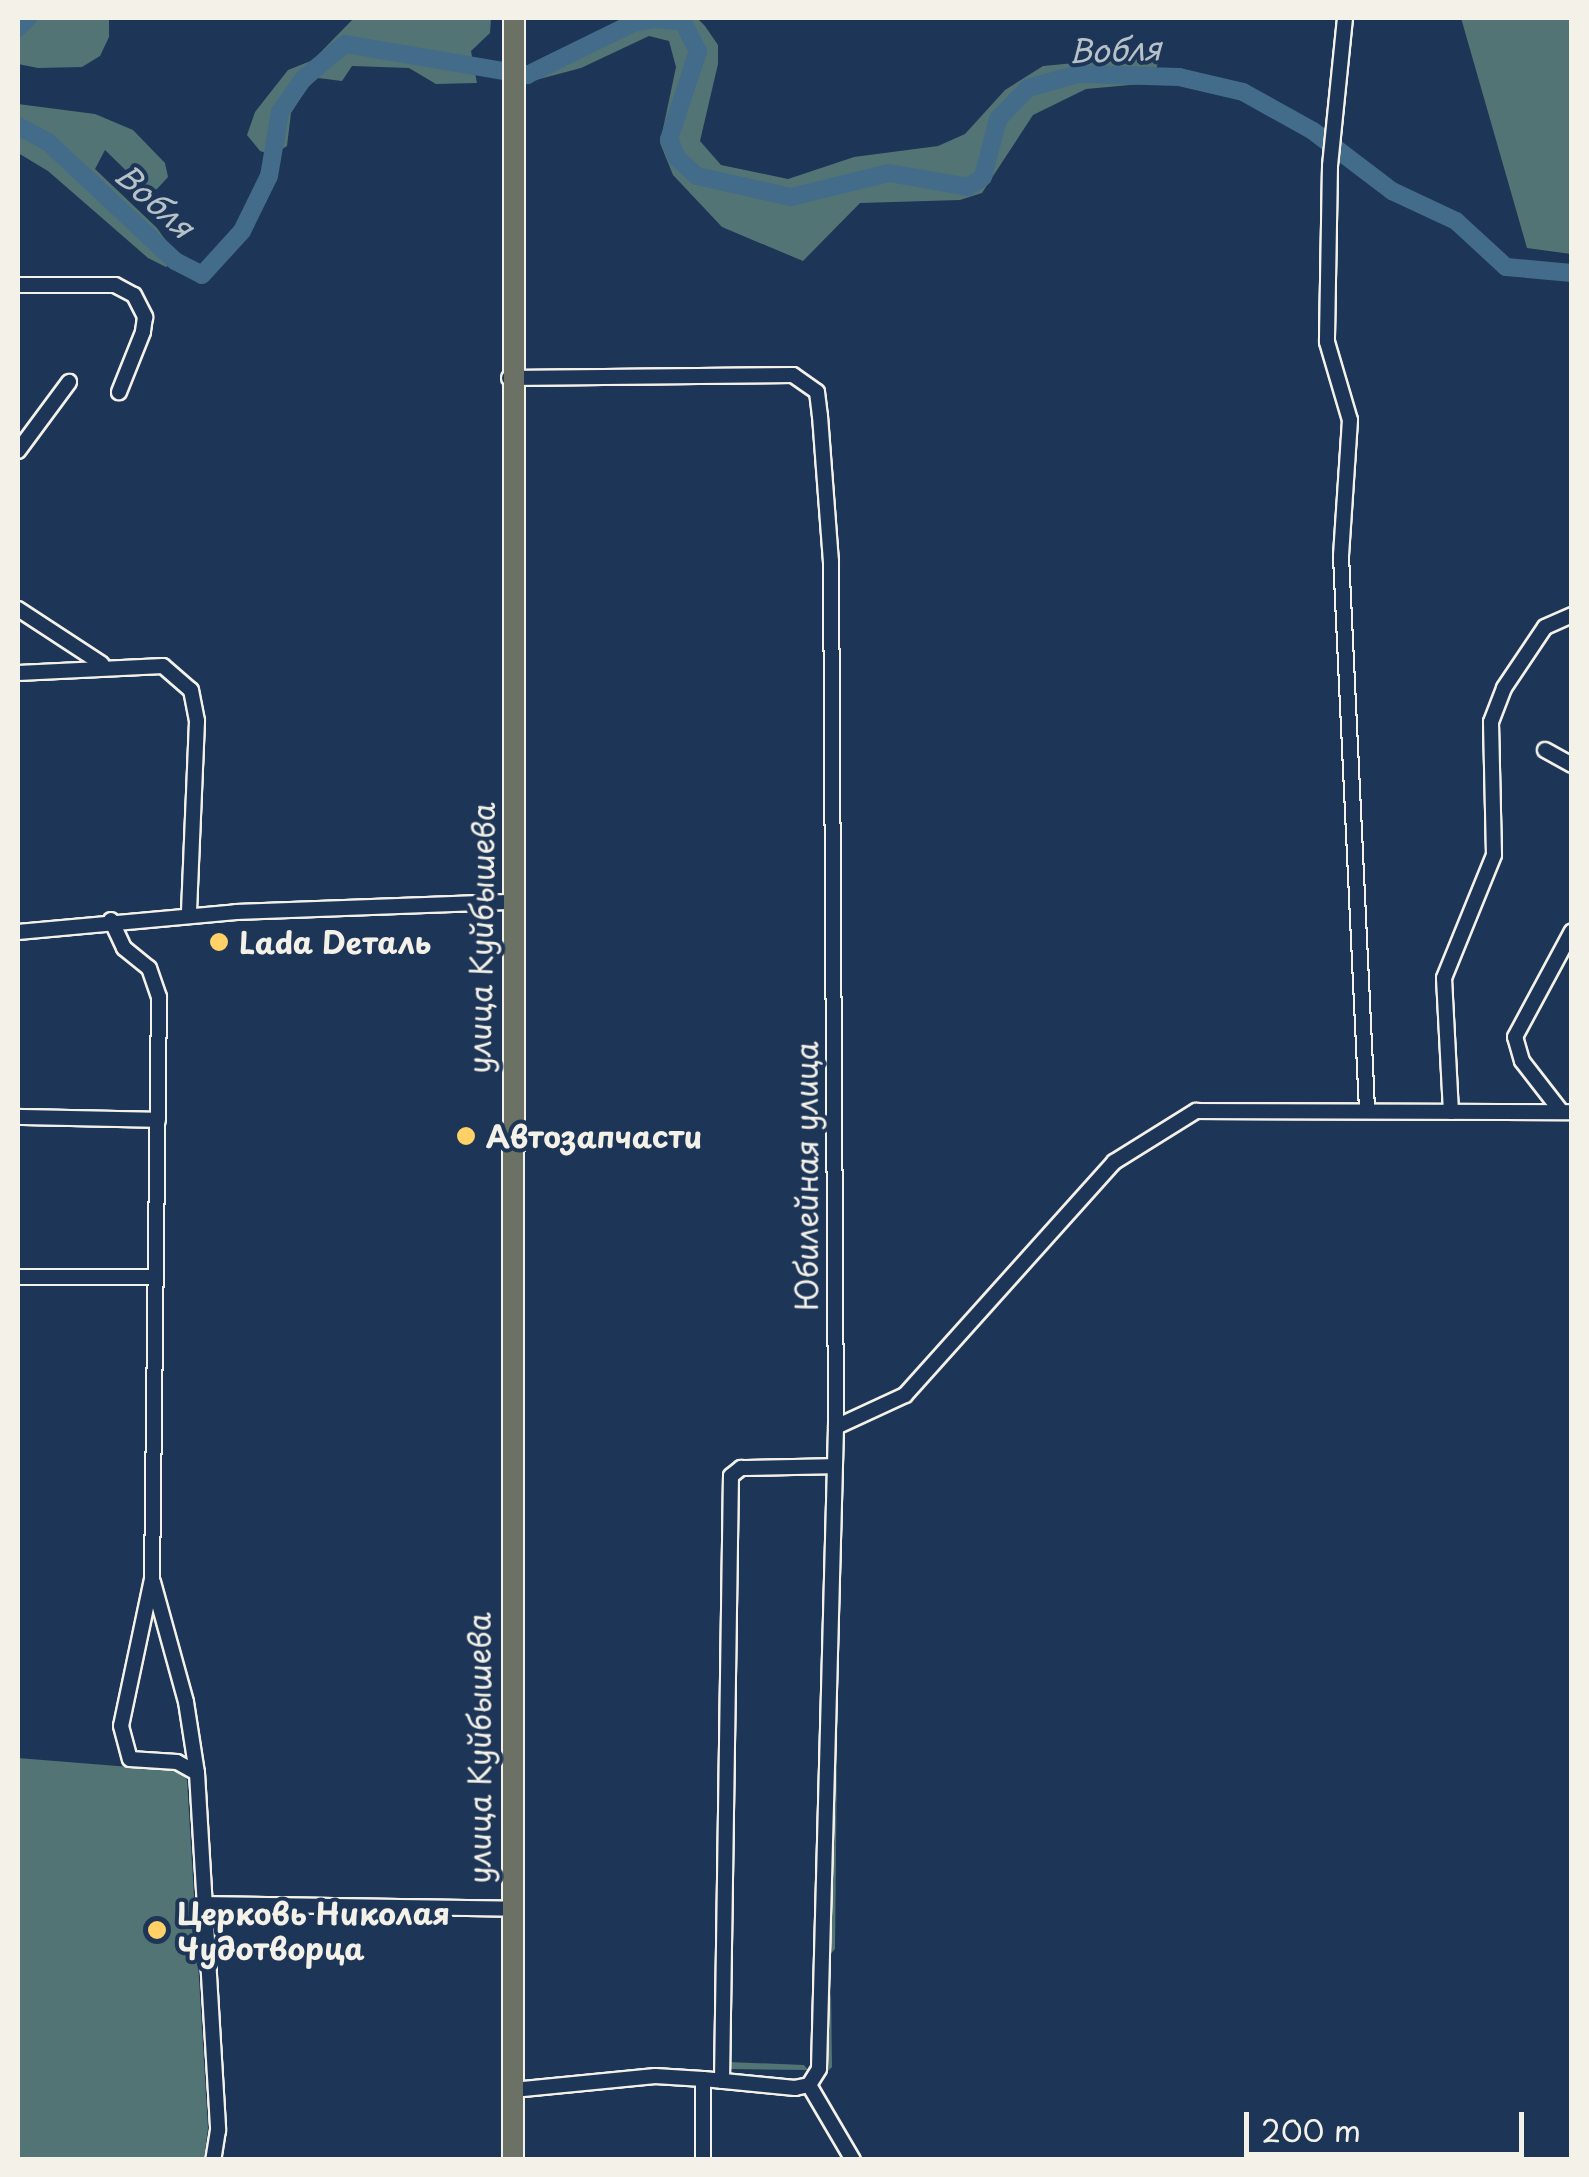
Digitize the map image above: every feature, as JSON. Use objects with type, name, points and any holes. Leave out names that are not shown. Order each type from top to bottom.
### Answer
[{"type":"highway","name":"улица Куйбышева","points":[[513,2160],[510,1909],[514,902],[509,378],[516,106],[514,18]]},
{"type":"street","points":[[1345,18],[1330,166],[1326,342],[1350,420],[1341,556],[1368,1110]]},
{"type":"street","points":[[18,285],[115,285],[134,295],[145,316],[144,332],[119,392]]},
{"type":"street","name":"Юбилейная улица","points":[[509,378],[793,375],[817,392],[831,561],[836,1427],[819,2069],[809,2085]]},
{"type":"street","points":[[18,450],[69,382]]},
{"type":"street","points":[[18,609],[107,666]]},
{"type":"street","points":[[1452,1112],[1444,978],[1494,856],[1491,722],[1504,688],[1545,627],[1572,616]]},
{"type":"street","points":[[18,673],[163,666],[178,674],[196,701],[189,915]]},
{"type":"street","points":[[1545,750],[1572,765]]},
{"type":"street","points":[[18,932],[189,915],[514,902]]},
{"type":"street","points":[[111,920],[124,948],[157,982],[152,1580],[121,1704],[130,1759],[176,1762],[197,1773]]},
{"type":"street","points":[[1566,1111],[1522,1061],[1515,1037],[1572,930]]},
{"type":"street","points":[[836,1427],[905,1395],[1067,1208],[1149,1136],[1196,1111],[1566,1111]]},
{"type":"street","points":[[18,1117],[158,1120]]},
{"type":"street","points":[[18,1277],[155,1276]]},
{"type":"street","points":[[722,2081],[731,1476],[756,1467],[834,1466]]},
{"type":"street","points":[[152,1580],[186,1702],[197,1773],[207,1904],[214,2160]]},
{"type":"street","points":[[207,1904],[510,1909]]},
{"type":"street","points":[[513,2090],[655,2076],[809,2085],[853,2160]]},
{"type":"street","points":[[703,2079],[703,2160]]},
{"type":"green space","points":[[18,18],[109,18],[109,37],[100,56],[82,67],[38,68],[18,64]]},
{"type":"green space","points":[[354,18],[491,18],[490,33],[471,51],[477,83],[436,84],[409,68],[352,66],[342,81],[318,78],[307,88],[291,113],[287,146],[273,155],[260,151],[247,135],[255,112],[288,70],[313,60]]},
{"type":"green space","points":[[626,18],[697,18],[718,45],[718,64],[700,141],[721,165],[788,179],[854,157],[938,146],[965,134],[1005,90],[1043,66],[1138,57],[1158,63],[1152,83],[1086,89],[1033,115],[982,193],[960,200],[860,203],[803,261],[722,227],[673,175],[660,143],[676,67],[669,41],[649,36],[581,68],[536,80],[535,65],[544,57]]},
{"type":"green space","points":[[1461,18],[1571,18],[1571,254],[1527,248]]},
{"type":"green space","points":[[18,104],[95,114],[133,130],[165,163],[168,177],[157,189],[147,191],[105,150],[95,169],[157,228],[179,259],[166,267],[148,258],[48,171],[18,153]]},
{"type":"green space","points":[[840,1464],[835,1949],[828,1957]]},
{"type":"green space","points":[[18,1758],[179,1771],[187,1780],[208,2128],[204,2159],[18,2159]]},
{"type":"green space","points":[[831,1988],[832,2067],[823,2071]]},
{"type":"green space","points":[[728,2062],[804,2065],[808,2070],[731,2069]]},
{"type":"waterway","name":"Вобля","points":[[18,28],[28,18]]},
{"type":"waterway","name":"Вобля","points":[[18,126],[48,142],[175,261],[202,275],[242,231],[269,176],[280,112],[304,78],[345,44],[527,75],[633,23],[656,19],[683,22],[698,51],[669,139],[677,158],[697,176],[791,197],[889,173],[968,187],[983,177],[998,119],[1028,88],[1078,74],[1179,77],[1243,92],[1313,131],[1392,191],[1456,221],[1506,267],[1572,273]]},
{"type":"place","name":"Lada Dеталь","points":[[219,942]]},
{"type":"place","name":"Автозапчасти","points":[[466,1136]]},
{"type":"place","name":"Церковь Николая Чудотворца","points":[[157,1930]]}]
